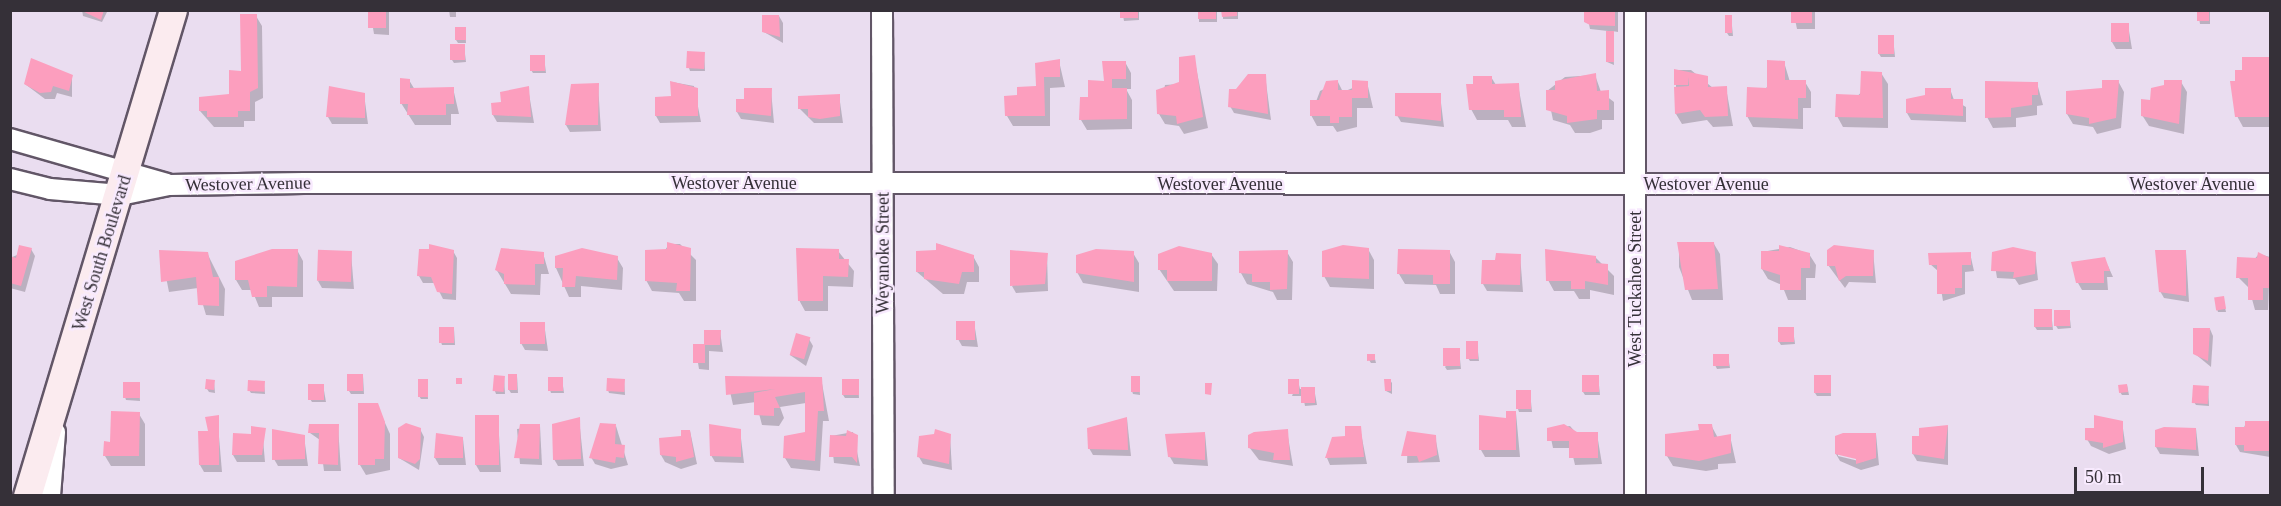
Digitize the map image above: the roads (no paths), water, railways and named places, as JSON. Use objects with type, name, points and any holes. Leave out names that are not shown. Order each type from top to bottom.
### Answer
[{"type":"street","name":"West South Boulevard","points":[[27,495],[123,183],[173,10]]},
{"type":"street","name":"Weyanoke Street","points":[[882,10],[884,495]]},
{"type":"street","name":"West Tuckahoe Street","points":[[1635,10],[1635,495]]},
{"type":"street","name":"Westover Avenue","points":[[10,139],[123,183]]},
{"type":"street","name":"Westover Avenue","points":[[10,179],[50,189],[123,183],[170,185],[2271,184]]},
{"type":"street","points":[[50,495],[59,395]]}]
